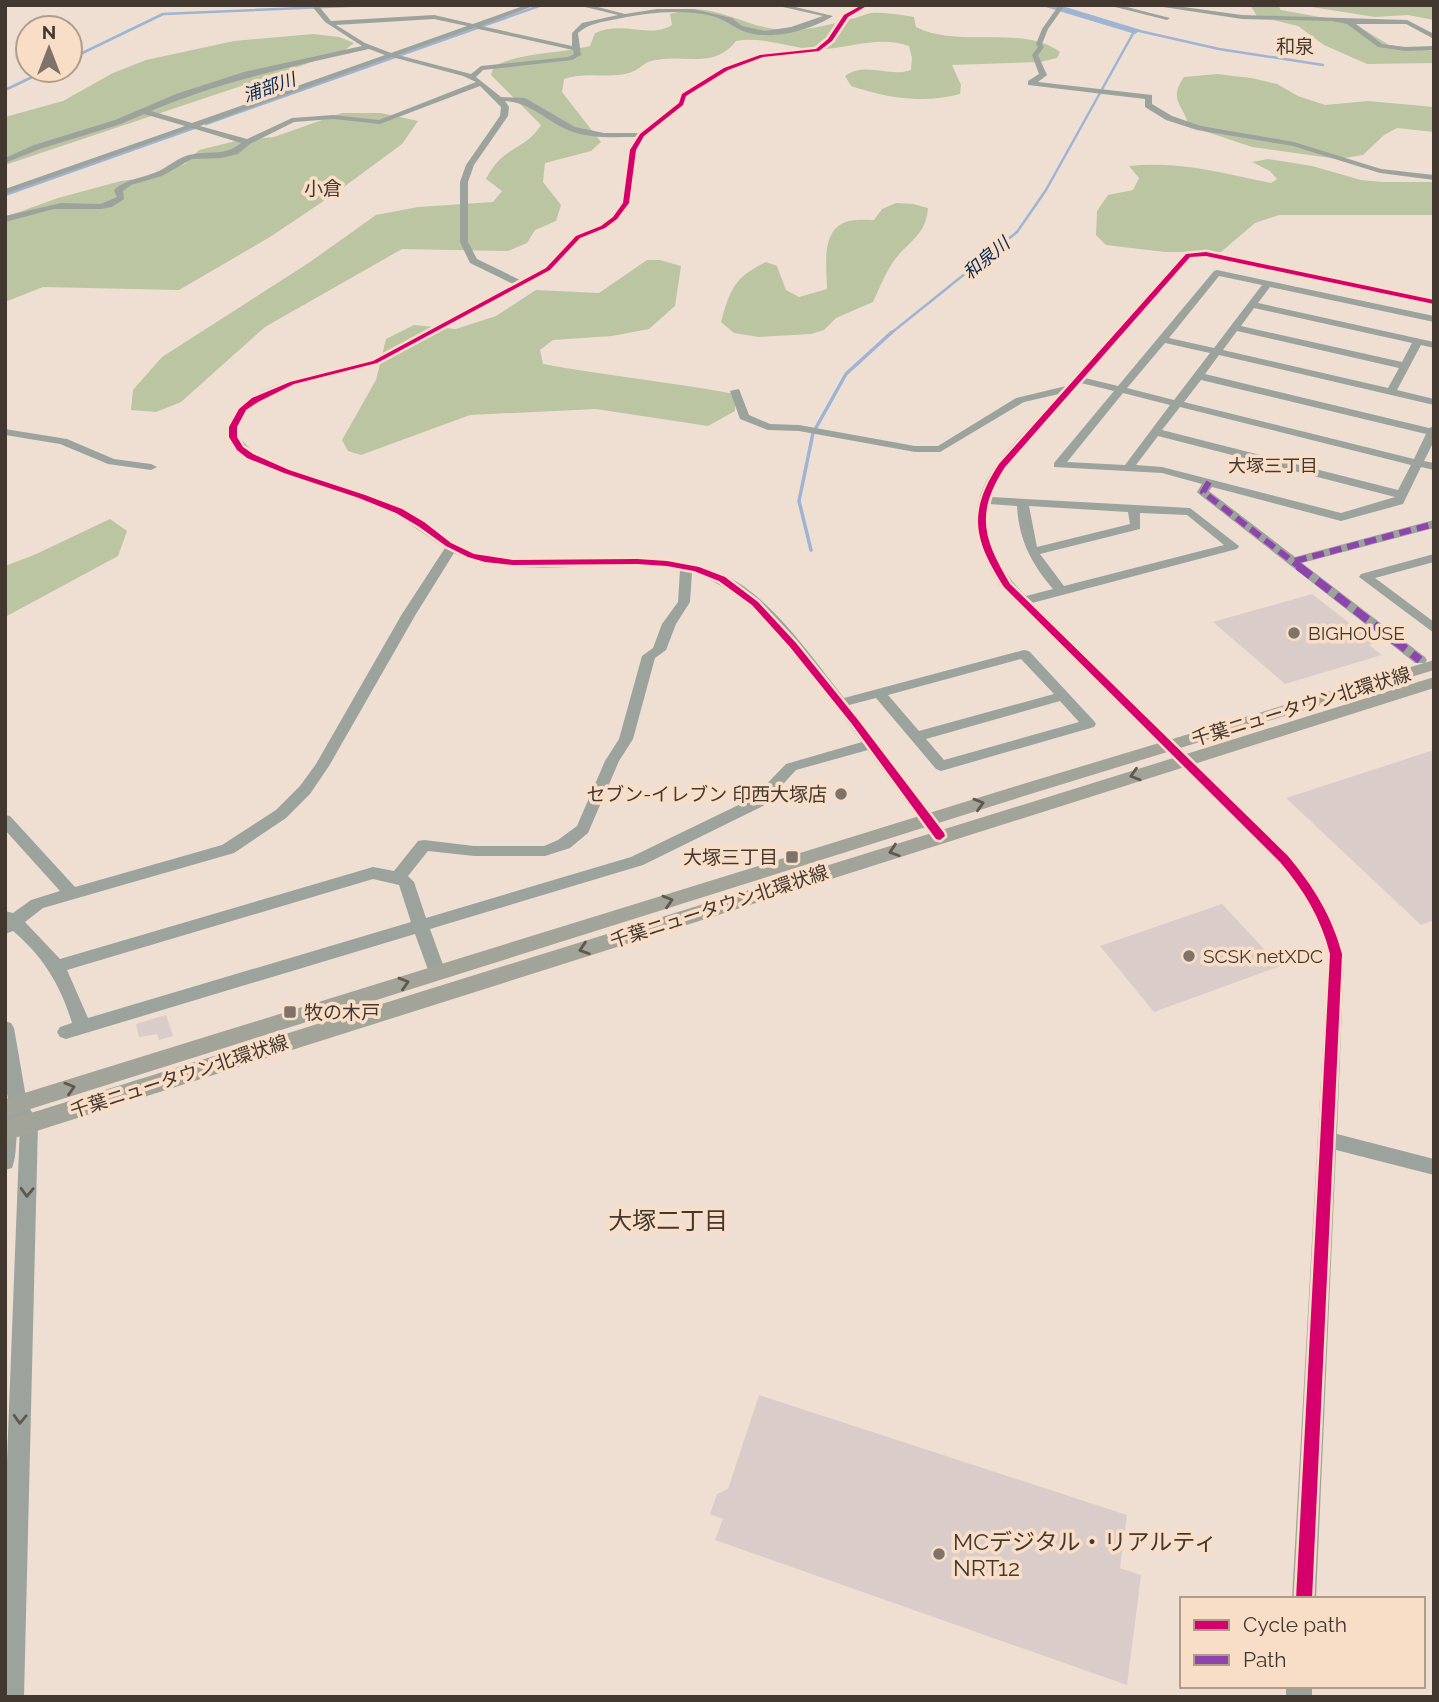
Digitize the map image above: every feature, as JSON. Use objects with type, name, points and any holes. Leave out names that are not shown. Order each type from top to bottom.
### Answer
[{"type":"main road","name":"千葉ニュータウン北環状線","points":[[6,1131],[940,836],[1427,663]]},
{"type":"main road","name":"千葉ニュータウン北環状線","points":[[12,1106],[928,820],[1434,682]]},
{"type":"street","points":[[314,5],[330,23],[369,47],[389,56],[472,77],[505,107],[504,116],[466,174],[464,242],[473,261],[520,284]]},
{"type":"street","points":[[5,192],[533,5]]},
{"type":"street","points":[[580,5],[628,15]]},
{"type":"street","points":[[777,5],[830,16]]},
{"type":"street","points":[[866,5],[846,16],[830,40],[817,50],[762,57],[726,69],[684,95],[681,104],[642,135],[633,150],[628,167],[626,203],[615,218],[603,227],[578,237],[548,269],[375,362],[292,383],[267,393],[243,409],[233,427],[233,437],[240,449],[250,456],[398,510],[423,523],[451,548],[486,559],[516,562],[611,562],[686,568],[721,579],[745,594],[788,639],[841,703],[940,836]]},
{"type":"street","points":[[1062,5],[1045,29],[1039,44],[1041,47],[1035,55],[1043,75],[1031,83],[1149,97],[1148,105],[1170,118],[1200,128],[1294,144],[1380,171],[1434,178]]},
{"type":"street","points":[[1110,5],[1179,19]]},
{"type":"street","points":[[1153,5],[1242,17],[1308,17],[1348,22],[1399,21],[1434,37]]},
{"type":"street","points":[[472,77],[481,68],[570,59],[578,55],[575,33],[582,26],[658,9],[727,18],[741,29],[776,33],[792,31],[830,16],[854,12]]},
{"type":"street","points":[[1208,14],[1249,23],[1242,27]]},
{"type":"street","points":[[330,23],[434,17],[576,49]]},
{"type":"street","points":[[1348,22],[1380,46],[1434,48]]},
{"type":"street","points":[[1424,31],[1434,30]]},
{"type":"street","points":[[5,161],[37,147],[118,122],[179,96],[247,74],[369,47]]},
{"type":"street","points":[[5,219],[61,206],[97,206],[116,202],[121,197],[118,190],[128,183],[159,174],[190,158],[221,156],[235,152],[247,142],[301,118],[333,117],[380,122],[481,83]]},
{"type":"street","points":[[499,99],[522,100],[581,132],[642,135]]},
{"type":"street","points":[[143,111],[247,142]]},
{"type":"street","points":[[1304,1597],[1336,954],[1331,928],[1306,884],[1007,585],[983,539],[983,500],[992,479],[1002,466],[1191,254],[1206,254],[1434,302]]},
{"type":"street","points":[[1198,376],[1433,430],[1399,501],[1341,517],[1162,470],[1058,465],[1217,273],[1434,319]]},
{"type":"street","points":[[1128,468],[1268,284]]},
{"type":"street","points":[[1252,305],[1434,345]]},
{"type":"street","points":[[1235,328],[1405,366]]},
{"type":"street","points":[[1162,339],[1434,402]]},
{"type":"street","points":[[1391,392],[1418,342]]},
{"type":"street","points":[[735,391],[744,417],[768,427],[799,428],[915,449],[940,449],[1020,400],[1073,384],[1120,390],[1434,467]]},
{"type":"street","points":[[5,432],[62,441],[112,462],[151,467]]},
{"type":"street","points":[[1155,432],[1402,495]]},
{"type":"street","points":[[1209,482],[1203,492],[1427,663]]},
{"type":"street","points":[[983,500],[1190,512],[1233,546],[1023,601]]},
{"type":"street","points":[[1023,502],[1024,532],[1037,564],[1061,592]]},
{"type":"street","points":[[1032,552],[1136,526],[1133,508]]},
{"type":"street","points":[[1295,561],[1434,524]]},
{"type":"street","points":[[451,548],[322,766],[281,814],[228,849],[37,904],[8,922],[45,948],[57,966],[75,1002],[74,1030],[638,861],[758,802],[791,767],[871,744]]},
{"type":"street","points":[[1434,558],[1365,577],[1427,616],[1434,629]]},
{"type":"street","points":[[398,877],[424,845],[474,851],[545,851],[564,844],[583,829],[612,761],[626,739],[649,656],[659,650],[669,624],[684,602],[686,568]]},
{"type":"street","points":[[841,703],[1024,654],[1089,724],[942,766],[879,693]]},
{"type":"street","points":[[916,737],[1063,696]]},
{"type":"street","points":[[5,820],[72,894]]},
{"type":"street","points":[[57,966],[373,873],[398,877],[406,883],[437,973]]},
{"type":"street","points":[[5,1028],[12,1106],[6,1131],[5,1162]]},
{"type":"street","points":[[11,1697],[29,1124],[12,1106]]},
{"type":"street","points":[[1328,1140],[1434,1167]]},
{"type":"green space","points":[[1250,5],[1278,5],[1281,10],[1353,23],[1389,45],[1434,51],[1434,63],[1367,64],[1324,45],[1298,26],[1257,16]]},
{"type":"green space","points":[[1299,5],[1434,5],[1434,20],[1408,15],[1375,17]]},
{"type":"green space","points":[[689,9],[714,12],[762,27],[788,30],[820,27],[871,13],[893,14],[914,17],[916,27],[933,33],[1028,39],[1060,52],[1057,58],[1040,62],[952,65],[961,85],[960,94],[932,99],[878,94],[851,86],[845,76],[853,72],[911,70],[909,46],[884,42],[812,49],[764,41],[736,41],[717,56],[660,59],[621,75],[564,79],[562,92],[601,142],[591,151],[545,163],[543,182],[561,205],[556,221],[535,230],[527,243],[508,251],[402,249],[265,327],[181,402],[156,412],[131,410],[133,390],[162,357],[310,262],[376,215],[418,207],[493,202],[502,191],[486,179],[500,160],[528,140],[541,125],[491,75],[494,66],[517,58],[590,46],[595,33],[605,29],[664,29],[672,25],[670,14]]},
{"type":"green space","points":[[313,34],[339,37],[354,43],[345,50],[289,70],[5,165],[5,117],[63,101],[113,73],[146,60],[234,41]]},
{"type":"green space","points":[[1217,74],[1277,84],[1298,96],[1325,105],[1368,101],[1434,107],[1434,132],[1397,128],[1384,135],[1363,155],[1338,159],[1252,147],[1189,126],[1178,102],[1179,85],[1184,77]]},
{"type":"green space","points":[[342,113],[381,113],[418,121],[402,144],[337,192],[270,237],[179,290],[43,287],[5,302],[5,217],[58,198],[121,181],[145,178],[185,164],[199,150],[236,141],[274,137]]},
{"type":"green space","points":[[1268,159],[1312,166],[1361,180],[1434,182],[1434,215],[1279,215],[1255,223],[1221,252],[1165,252],[1106,245],[1096,235],[1097,211],[1108,195],[1133,190],[1139,178],[1129,166],[1184,167],[1271,183],[1277,179],[1270,171],[1252,162]]},
{"type":"green space","points":[[896,203],[928,208],[927,217],[920,232],[893,262],[873,302],[836,318],[824,330],[811,334],[759,337],[734,333],[721,322],[727,301],[740,279],[766,262],[777,266],[786,290],[799,297],[827,289],[826,261],[832,233],[846,222],[874,220],[882,209]]},
{"type":"green space","points":[[647,260],[660,260],[681,266],[675,306],[649,329],[612,336],[553,340],[540,350],[543,364],[735,394],[735,411],[708,426],[596,409],[470,415],[361,455],[348,451],[342,440],[376,380],[386,339],[414,325],[456,329],[496,316],[536,290],[599,293]]},
{"type":"green space","points":[[110,519],[127,531],[118,556],[5,617],[5,566]]},
{"type":"building","name":"BIGHOUSE","points":[[1312,594],[1375,643],[1369,645],[1382,655],[1285,684],[1213,622]]},
{"type":"building","points":[[1434,750],[1434,920],[1421,925],[1286,798]]},
{"type":"building","name":"SCSK netXDC","points":[[1222,904],[1280,966],[1154,1012],[1100,946]]},
{"type":"building","points":[[166,1015],[173,1036],[159,1040],[157,1034],[139,1037],[136,1024]]},
{"type":"building","name":"MCデジタル・リアルティ NRT12","points":[[759,1395],[1127,1515],[1120,1568],[1141,1575],[1127,1685],[715,1540],[723,1519],[710,1514],[717,1494],[728,1489]]},
{"type":"waterway","points":[[84,52],[163,14],[372,5]]},
{"type":"waterway","name":"浦部川","points":[[206,124],[542,5]]},
{"type":"waterway","name":"和泉川","points":[[1045,5],[1135,30]]},
{"type":"waterway","name":"和泉川","points":[[890,334],[1017,232],[1046,190],[1135,30],[1219,49],[1323,65]]},
{"type":"waterway","points":[[5,90],[18,84]]},
{"type":"waterway","name":"浦部川","points":[[5,195],[197,127]]},
{"type":"waterway","name":"和泉川","points":[[811,550],[799,501],[813,433],[846,374],[892,332]]},
{"type":"marked path","points":[[1209,482],[1203,492],[1420,660]]},
{"type":"marked path","points":[[1295,561],[1434,524]]},
{"type":"cycle path","points":[[866,5],[846,16],[830,40],[817,50],[762,56],[726,69],[684,95],[681,104],[642,135],[633,150],[626,203],[615,218],[603,227],[578,237],[548,269],[375,362],[292,383],[255,400],[243,409],[233,427],[233,437],[240,448],[250,456],[399,511],[449,545],[471,555],[513,562],[667,563],[696,569],[722,579],[755,603],[793,645],[855,722],[940,836]]},
{"type":"cycle path","points":[[1304,1597],[1336,954],[1333,940],[1317,903],[1284,859],[1007,585],[990,555],[982,526],[982,512],[991,482],[1002,466],[1188,255],[1206,254],[1434,302]]},
{"type":"place","name":"BIGHOUSE","points":[[1294,633]]},
{"type":"place","name":"セブン-イレブン 印西大塚店","points":[[841,794]]},
{"type":"place","name":"大塚三丁目","points":[[792,857]]},
{"type":"place","name":"SCSK netXDC","points":[[1189,956]]},
{"type":"place","name":"牧の木戸","points":[[290,1012]]},
{"type":"place","name":"MCデジタル・リアルティ NRT12","points":[[939,1554]]},
{"type":"district","name":"和泉","points":[[1295,46]]},
{"type":"district","name":"小倉","points":[[323,188]]},
{"type":"district","name":"大塚三丁目","points":[[1273,465]]},
{"type":"district","name":"大塚二丁目","points":[[668,1220]]}]
